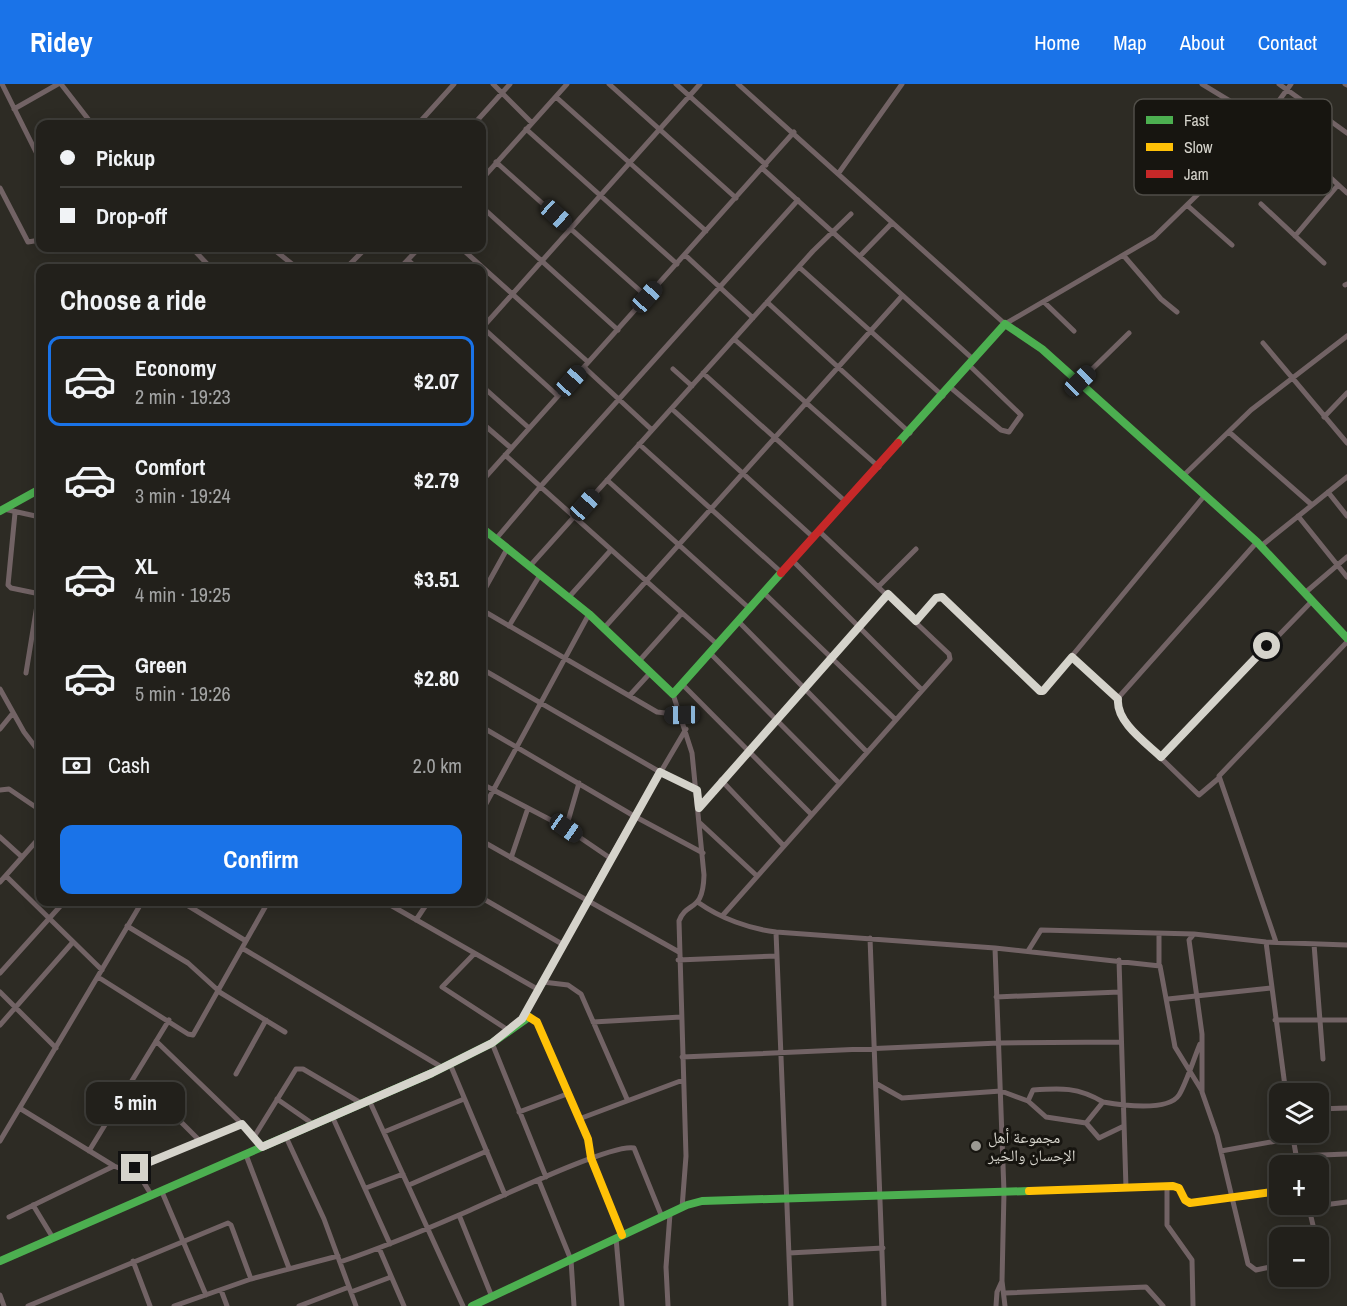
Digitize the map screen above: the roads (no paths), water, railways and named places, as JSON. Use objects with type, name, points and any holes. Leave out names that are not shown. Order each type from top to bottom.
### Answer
[{"type":"street","points":[[2,84],[36,145]]},
{"type":"street","points":[[14,109],[59,84],[86,120]]},
{"type":"street","points":[[422,120],[454,84]]},
{"type":"street","points":[[493,84],[532,123]]},
{"type":"street","points":[[478,120],[510,84]]},
{"type":"street","points":[[486,174],[567,84]]},
{"type":"street","points":[[609,84],[736,198]]},
{"type":"street","points":[[676,84],[972,362],[1021,415],[1009,432],[1001,430],[950,387]]},
{"type":"street","points":[[486,323],[700,84]]},
{"type":"street","points":[[738,84],[1005,324],[1035,342],[1080,381],[1259,544],[1306,592],[1347,640],[1201,796],[1133,731],[1120,713],[1118,699],[1072,657]]},
{"type":"street","points":[[838,174],[902,84]]},
{"type":"street","points":[[1202,84],[1228,99]]},
{"type":"street","points":[[1279,84],[1289,87],[1304,99]]},
{"type":"street","points":[[556,97],[706,231]]},
{"type":"street","points":[[1332,122],[1347,134]]},
{"type":"street","points":[[526,129],[677,264]]},
{"type":"street","points":[[486,476],[794,132]]},
{"type":"street","points":[[496,162],[647,297]]},
{"type":"street","points":[[1332,180],[1347,194]]},
{"type":"street","points":[[1332,192],[1338,185]]},
{"type":"street","points":[[0,188],[28,242],[36,241]]},
{"type":"street","points":[[673,694],[719,646],[1005,324],[1154,237],[1199,195]]},
{"type":"street","points":[[1295,236],[1330,195]]},
{"type":"street","points":[[495,540],[798,201]]},
{"type":"street","points":[[1261,204],[1324,263]]},
{"type":"street","points":[[1188,206],[1233,245]]},
{"type":"street","points":[[486,211],[618,330]]},
{"type":"street","points":[[528,567],[767,302],[850,214]]},
{"type":"street","points":[[860,256],[892,223]]},
{"type":"street","points":[[196,252],[207,264]]},
{"type":"street","points":[[277,252],[292,264]]},
{"type":"street","points":[[349,264],[362,252]]},
{"type":"street","points":[[404,264],[415,252]]},
{"type":"street","points":[[465,252],[479,264]]},
{"type":"street","points":[[685,255],[753,318]]},
{"type":"street","points":[[1124,256],[1161,299],[1177,312]]},
{"type":"street","points":[[408,260],[412,264]]},
{"type":"street","points":[[799,267],[943,396]]},
{"type":"street","points":[[486,271],[586,364],[652,430]]},
{"type":"street","points":[[605,627],[808,404],[902,296]]},
{"type":"street","points":[[767,302],[910,433]]},
{"type":"street","points":[[1044,302],[1074,331]]},
{"type":"street","points":[[486,332],[558,396]]},
{"type":"street","points":[[1080,381],[1129,333]]},
{"type":"street","points":[[1183,476],[1251,410],[1347,336]]},
{"type":"street","points":[[734,339],[879,467]]},
{"type":"street","points":[[1263,343],[1347,443]]},
{"type":"street","points":[[673,369],[692,386]]},
{"type":"street","points":[[703,373],[846,502]]},
{"type":"street","points":[[486,390],[529,428]]},
{"type":"street","points":[[1324,417],[1347,393]]},
{"type":"street","points":[[672,409],[743,474],[879,586],[951,656],[723,915]]},
{"type":"street","points":[[486,426],[511,448]]},
{"type":"street","points":[[1229,432],[1312,505]]},
{"type":"street","points":[[639,444],[782,573]]},
{"type":"street","points":[[505,455],[719,646]]},
{"type":"street","points":[[1118,699],[1259,544],[1347,477]]},
{"type":"street","points":[[607,480],[750,609]]},
{"type":"street","points":[[2,510],[36,491]]},
{"type":"street","points":[[1328,492],[1347,516]]},
{"type":"street","points":[[916,621],[936,598],[942,597],[1040,691],[1043,691],[1205,495]]},
{"type":"street","points":[[2,510],[36,516]]},
{"type":"street","points":[[15,513],[8,585],[11,588],[36,592]]},
{"type":"street","points":[[1298,516],[1347,577]]},
{"type":"street","points":[[486,532],[605,627],[673,694],[682,715],[697,790],[704,890],[699,903],[680,917],[678,960],[686,1174],[682,1208]]},
{"type":"street","points":[[486,587],[507,549]]},
{"type":"street","points":[[879,586],[916,549]]},
{"type":"street","points":[[569,597],[611,550]]},
{"type":"street","points":[[1306,592],[1347,557]]},
{"type":"street","points":[[793,561],[922,690]]},
{"type":"street","points":[[509,626],[540,575]]},
{"type":"street","points":[[764,593],[896,720]]},
{"type":"street","points":[[699,808],[721,780],[777,721],[888,594]]},
{"type":"street","points":[[1161,757],[1313,600]]},
{"type":"street","points":[[486,612],[657,712],[682,715]]},
{"type":"street","points":[[640,660],[682,613]]},
{"type":"street","points":[[486,803],[590,614]]},
{"type":"street","points":[[27,673],[36,618]]},
{"type":"street","points":[[739,622],[867,752]]},
{"type":"street","points":[[711,654],[838,783]]},
{"type":"street","points":[[486,671],[660,772],[697,790]]},
{"type":"street","points":[[630,695],[652,672]]},
{"type":"street","points":[[683,685],[811,814]]},
{"type":"street","points":[[0,689],[36,747]]},
{"type":"street","points":[[0,704],[8,704]]},
{"type":"street","points":[[0,729],[13,713]]},
{"type":"street","points":[[486,729],[634,816],[703,852]]},
{"type":"street","points":[[0,1261],[246,1155],[446,1066],[492,1043],[522,1019],[610,858],[686,729]]},
{"type":"street","points":[[1219,778],[1276,942]]},
{"type":"street","points":[[721,780],[783,845]]},
{"type":"street","points":[[566,828],[579,783]]},
{"type":"street","points":[[486,786],[566,828],[610,858]]},
{"type":"street","points":[[0,790],[9,789],[36,807]]},
{"type":"street","points":[[511,858],[528,808]]},
{"type":"street","points":[[700,823],[757,876]]},
{"type":"street","points":[[0,837],[22,857]]},
{"type":"street","points":[[0,882],[36,841]]},
{"type":"street","points":[[486,843],[678,952]]},
{"type":"street","points":[[6,876],[102,970]]},
{"type":"street","points":[[486,900],[562,944]]},
{"type":"street","points":[[699,903],[759,930],[995,948],[1159,965]]},
{"type":"street","points":[[0,973],[60,906]]},
{"type":"street","points":[[0,1142],[140,906]]},
{"type":"street","points":[[189,906],[246,941]]},
{"type":"street","points":[[98,977],[193,1035],[266,906]]},
{"type":"street","points":[[392,906],[539,990]]},
{"type":"street","points":[[417,920],[426,906]]},
{"type":"street","points":[[127,926],[188,963],[218,991],[285,1032]]},
{"type":"street","points":[[1028,951],[1041,930],[1194,934],[1266,942],[1347,945]]},
{"type":"street","points":[[776,932],[791,1306]]},
{"type":"street","points":[[1159,934],[1159,965],[1168,999],[1175,1047],[1202,1092],[1221,1151],[1250,1267],[1260,1270],[1269,1268]]},
{"type":"street","points":[[1194,934],[1188,943],[1202,1040],[1202,1092]]},
{"type":"street","points":[[870,938],[882,1195],[884,1306]]},
{"type":"street","points":[[0,1025],[73,942]]},
{"type":"street","points":[[1266,942],[1270,988],[1284,1083]]},
{"type":"street","points":[[1314,944],[1322,1019],[1323,1059]]},
{"type":"street","points":[[242,948],[446,1066],[464,1099],[505,1195]]},
{"type":"street","points":[[995,948],[1004,1192],[1002,1281],[1005,1306]]},
{"type":"street","points":[[474,954],[442,987],[508,1030]]},
{"type":"street","points":[[678,960],[777,956]]},
{"type":"street","points":[[1119,960],[1126,1188]]},
{"type":"street","points":[[543,982],[561,983],[576,989],[627,1100]]},
{"type":"street","points":[[1168,999],[1270,988]]},
{"type":"street","points":[[0,992],[56,1048]]},
{"type":"street","points":[[996,997],[1120,992]]},
{"type":"street","points":[[522,1019],[531,1017],[537,1022],[588,1139],[591,1158],[619,1237],[622,1306]]},
{"type":"street","points":[[593,1022],[681,1017]]},
{"type":"street","points":[[89,1151],[169,1020]]},
{"type":"street","points":[[236,1074],[266,1020]]},
{"type":"street","points":[[1275,1020],[1347,1020]]},
{"type":"street","points":[[1028,1101],[1033,1090],[1064,1088],[1084,1090],[1103,1102],[1124,1106],[1168,1104],[1179,1096],[1202,1040]]},
{"type":"street","points":[[156,1041],[242,1124],[262,1147]]},
{"type":"street","points":[[682,1057],[999,1044],[1121,1042]]},
{"type":"street","points":[[492,1043],[546,1177]]},
{"type":"street","points":[[255,1137],[293,1072],[299,1068],[365,1101],[384,1132],[463,1306]]},
{"type":"street","points":[[579,1119],[683,1080]]},
{"type":"street","points":[[877,1084],[902,1098],[1001,1091],[1028,1101],[1046,1117],[1086,1124],[1099,1138],[1124,1126]]},
{"type":"street","points":[[130,1085],[162,1106],[200,1141]]},
{"type":"street","points":[[519,1112],[567,1094]]},
{"type":"street","points":[[277,1099],[313,1124]]},
{"type":"street","points":[[384,1132],[464,1099]]},
{"type":"street","points":[[1086,1124],[1103,1102]]},
{"type":"street","points":[[1329,1109],[1347,1108]]},
{"type":"street","points":[[21,1109],[124,1170],[135,1168],[242,1124]]},
{"type":"street","points":[[332,1116],[390,1244]]},
{"type":"street","points":[[286,1137],[339,1259],[356,1306]]},
{"type":"street","points":[[1221,1151],[1269,1140]]},
{"type":"street","points":[[174,1306],[289,1268],[339,1259],[380,1248],[591,1158],[627,1147],[634,1148],[662,1217]]},
{"type":"street","points":[[408,1185],[487,1151]]},
{"type":"street","points":[[1322,1155],[1347,1154]]},
{"type":"street","points":[[246,1155],[289,1268]]},
{"type":"street","points":[[9,1216],[114,1166]]},
{"type":"street","points":[[135,1168],[152,1196]]},
{"type":"street","points":[[366,1188],[403,1174]]},
{"type":"street","points":[[538,1181],[571,1260],[574,1306]]},
{"type":"street","points":[[1167,1186],[1167,1225],[1192,1260],[1193,1306]]},
{"type":"street","points":[[472,1306],[489,1301],[682,1208],[694,1203],[717,1199],[1176,1186],[1185,1200],[1191,1203],[1269,1193]]},
{"type":"street","points":[[162,1192],[206,1295]]},
{"type":"street","points":[[1329,1204],[1347,1202]]},
{"type":"street","points":[[33,1205],[52,1238]]},
{"type":"street","points":[[668,1306],[666,1267],[670,1214]]},
{"type":"street","points":[[459,1215],[489,1301]]},
{"type":"street","points":[[28,1306],[132,1261],[230,1223],[251,1279]]},
{"type":"street","points":[[380,1248],[404,1306]]},
{"type":"street","points":[[789,1253],[883,1248]]},
{"type":"street","points":[[132,1261],[150,1306]]},
{"type":"street","points":[[299,1306],[391,1277]]},
{"type":"street","points":[[996,1306],[997,1292],[1002,1281]]},
{"type":"street","points":[[1005,1293],[1146,1287],[1163,1306]]},
{"type":"street","points":[[220,1290],[227,1306]]},
{"type":"street","points":[[0,1295],[4,1306]]},
{"type":"place","name":"مجموعة أهل الإحسان والخير","points":[[976,1146]]}]
